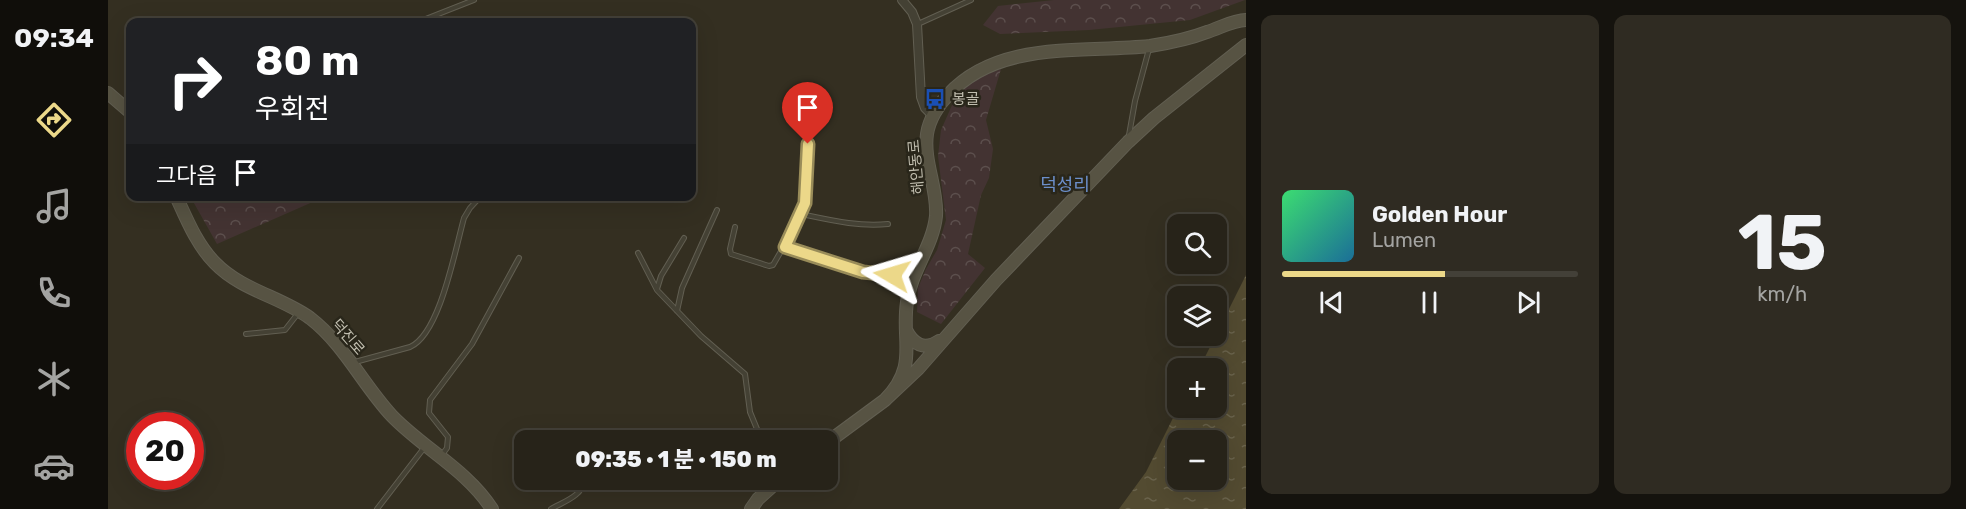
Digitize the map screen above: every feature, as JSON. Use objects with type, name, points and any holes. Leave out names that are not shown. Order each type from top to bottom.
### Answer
[{"type":"street","points":[[903,0],[917,24],[921,97],[925,108],[933,116]]},
{"type":"street","points":[[1242,19],[1240,22],[1246,28]]},
{"type":"street","name":"해안동로","points":[[885,400],[899,383],[906,366],[907,297],[914,274],[932,235],[936,214],[927,133],[933,116],[958,84],[995,62],[1035,54],[1150,46],[1205,33],[1242,19]]},
{"type":"street","name":"해안동로","points":[[838,435],[885,400],[918,369],[943,339],[1128,142],[1154,118],[1246,45]]},
{"type":"street","points":[[108,93],[126,109]]},
{"type":"street","name":"덕진로","points":[[179,201],[200,243],[216,264],[237,279],[299,312],[319,326],[392,416],[474,486],[492,509]]},
{"type":"street","points":[[906,330],[910,338],[921,346],[934,345],[943,339]]},
{"type":"street","points":[[751,509],[767,490]]},
{"type":"lane","points":[[428,18],[474,0]]},
{"type":"lane","points":[[917,24],[971,0]]},
{"type":"lane","points":[[1128,142],[1135,101],[1150,46]]},
{"type":"lane","points":[[735,227],[731,254],[769,266],[773,265],[785,247],[801,214],[807,193],[808,144]]},
{"type":"lane","points":[[351,363],[410,347],[418,344],[424,337],[435,318],[464,218],[476,201]]},
{"type":"lane","points":[[677,312],[682,288],[717,210]]},
{"type":"lane","points":[[801,214],[847,223],[888,224]]},
{"type":"lane","points":[[657,290],[661,276],[684,238]]},
{"type":"lane","points":[[785,247],[863,272],[879,275],[914,274]]},
{"type":"lane","points":[[638,253],[657,290],[713,348],[745,374],[750,412],[757,430]]},
{"type":"lane","points":[[440,456],[447,448],[448,437],[429,413],[430,400],[472,344],[519,258]]},
{"type":"lane","points":[[246,334],[285,330],[299,312]]},
{"type":"lane","points":[[376,509],[426,445]]},
{"type":"lane","points":[[551,509],[582,490]]},
{"type":"green space","points":[[1054,0],[1245,0],[1190,20],[1089,30],[1000,34],[983,25],[998,6]]},
{"type":"green space","points":[[1001,69],[986,120],[993,149],[989,178],[981,195],[968,254],[985,268],[941,324],[917,312],[918,288],[937,250],[946,220],[938,156],[941,130],[957,94],[974,79]]},
{"type":"green space","points":[[193,201],[315,201],[217,244]]},
{"type":"water","points":[[1246,275],[1246,509],[1119,509],[1146,472],[1173,418],[1227,418],[1227,358],[1204,358],[1210,346],[1227,346],[1227,313]]},
{"type":"place","name":"봉골","points":[[935,99]]},
{"type":"district","name":"덕성리","points":[[1065,185]]},
{"type":"route","points":[[808,144],[805,203],[785,247],[863,272],[892,275]]}]
